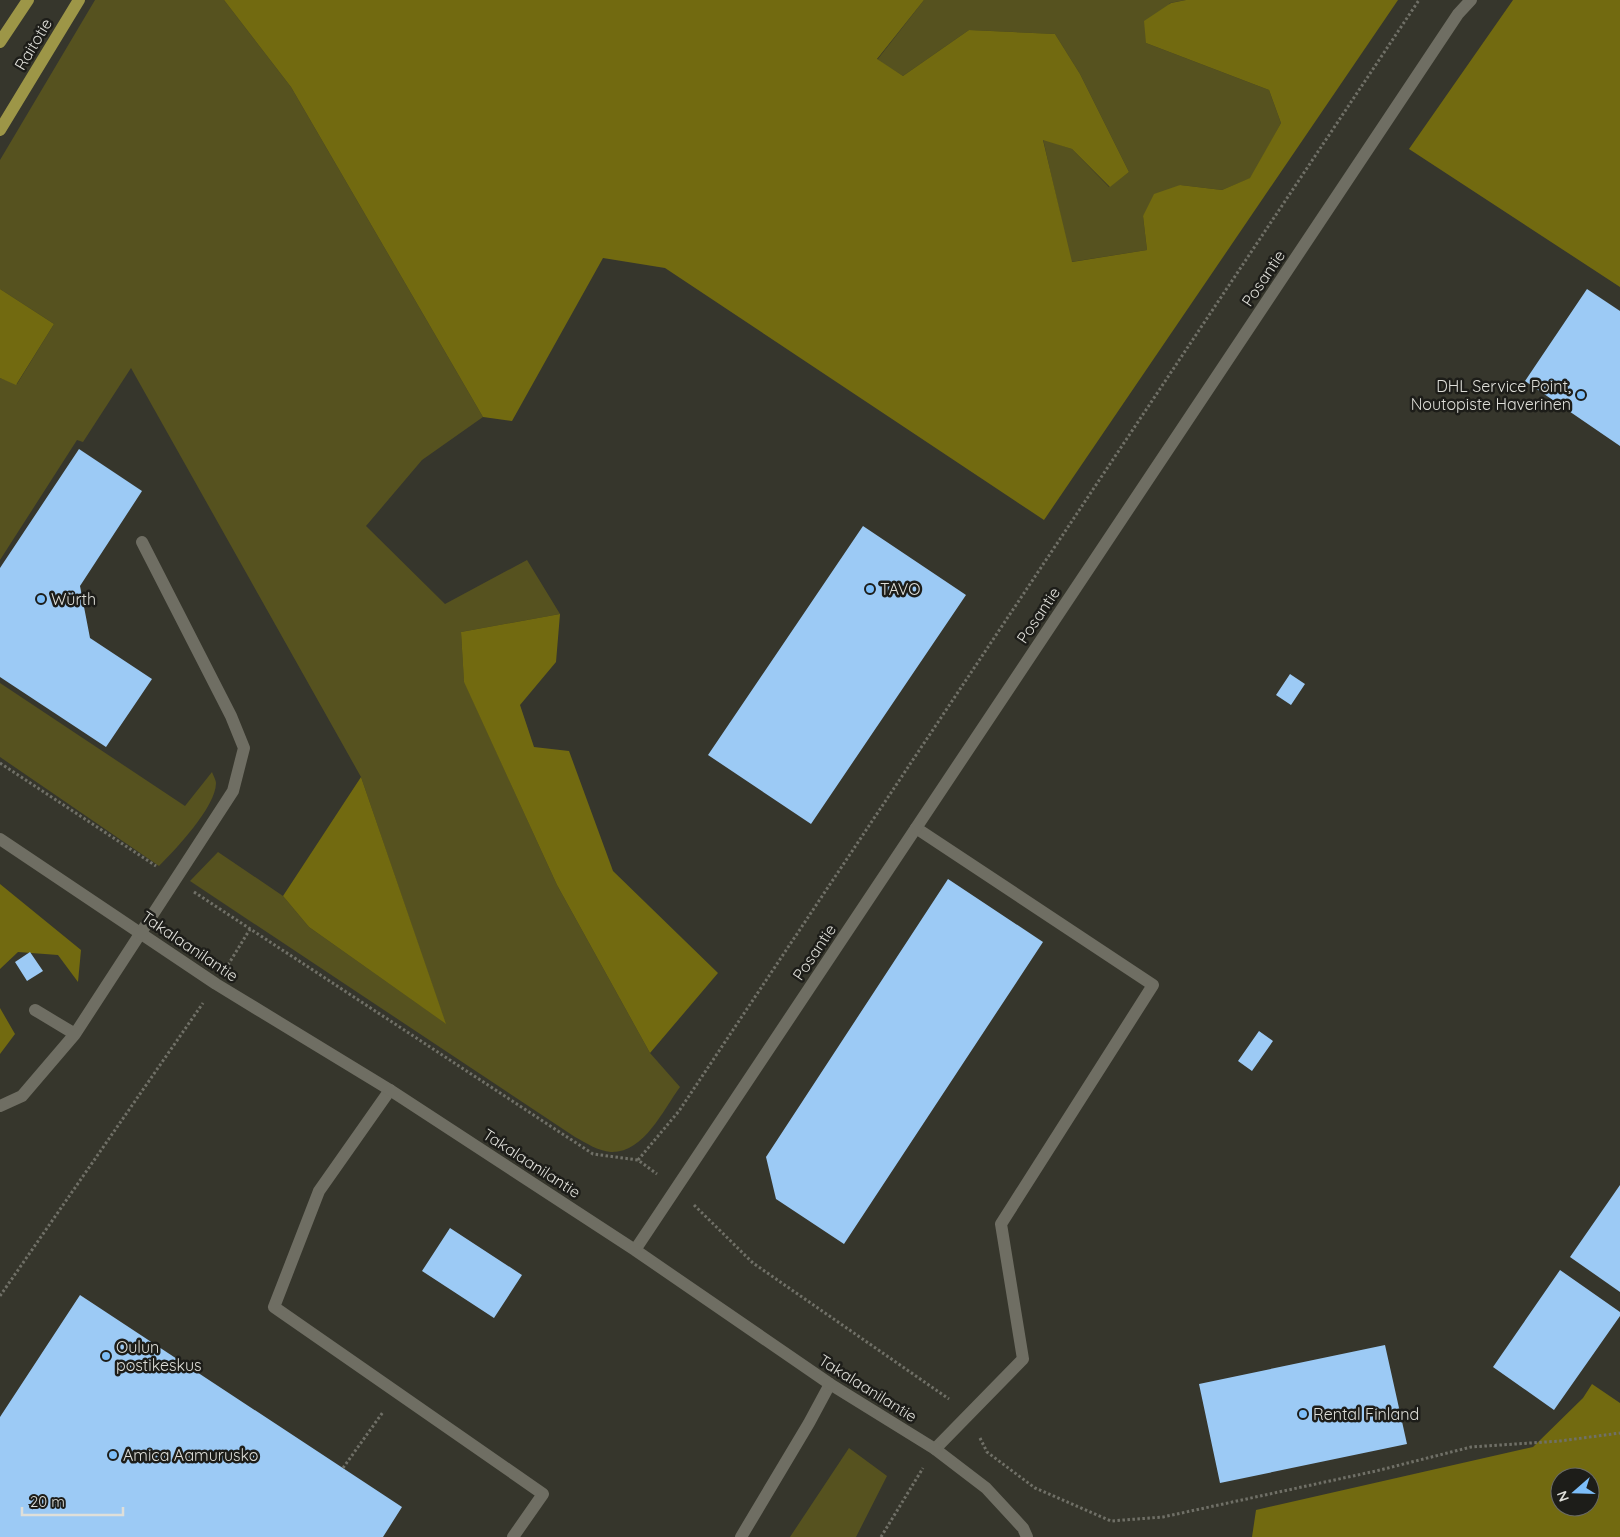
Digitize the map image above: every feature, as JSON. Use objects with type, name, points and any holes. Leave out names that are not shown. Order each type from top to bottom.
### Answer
[{"type":"main road","name":"Raitotie","points":[[0,42],[28,0]]},
{"type":"main road","name":"Raitotie","points":[[0,130],[79,0]]},
{"type":"street","name":"Posantie","points":[[635,1250],[1458,14],[1471,0]]},
{"type":"street","points":[[0,1106],[22,1096],[75,1034],[233,791],[244,748],[231,716],[142,542]]},
{"type":"street","points":[[916,828],[1153,985],[1001,1224],[1023,1359],[935,1448]]},
{"type":"street","name":"Takalaanilantie","points":[[0,839],[216,984],[390,1090],[635,1250],[830,1384],[935,1448],[986,1488],[1023,1528],[1027,1537]]},
{"type":"street","points":[[35,1010],[75,1034]]},
{"type":"street","points":[[390,1090],[319,1191],[274,1307],[543,1494],[513,1537]]},
{"type":"street","points":[[741,1537],[830,1384]]},
{"type":"path","points":[[638,1160],[679,1111],[1419,0]]},
{"type":"path","points":[[0,763],[593,1154],[638,1160],[677,1188],[753,1262],[969,1413],[987,1452],[1036,1488],[1111,1521],[1172,1515],[1376,1471],[1471,1447],[1560,1441],[1620,1433]]},
{"type":"path","points":[[0,1296],[216,984],[250,929]]},
{"type":"path","points":[[343,1468],[396,1393]]},
{"type":"path","points":[[881,1537],[935,1448]]},
{"type":"shaded area","points":[[95,0],[224,0],[291,87],[483,417],[422,460],[366,526],[445,604],[527,560],[560,614],[461,632],[464,681],[557,885],[650,1053],[680,1087],[652,1128],[633,1146],[611,1152],[601,1150],[575,1137],[190,881],[218,852],[283,896],[309,927],[445,1023],[361,777],[131,368],[83,442],[77,440],[0,560],[0,378],[17,384],[54,324],[0,289],[0,160]]},
{"type":"shaded area","points":[[224,0],[924,0],[877,59],[903,76],[969,30],[1055,34],[1080,74],[1129,172],[1110,187],[1072,149],[1043,140],[1072,262],[1147,250],[1143,216],[1154,194],[1180,185],[1222,190],[1250,178],[1281,123],[1269,90],[1146,43],[1144,21],[1171,3],[1186,0],[1398,0],[1044,520],[665,268],[603,258],[512,421],[483,417],[291,87]]},
{"type":"shaded area","points":[[924,0],[1186,0],[1170,3],[1146,43],[1269,90],[1281,123],[1251,178],[1222,190],[1180,185],[1143,216],[1147,250],[1071,262],[1043,139],[1072,149],[1109,187],[1129,172],[1080,74],[1055,34],[969,30],[903,76],[877,60]]},
{"type":"shaded area","points":[[1513,0],[1620,0],[1620,287],[1409,149]]},
{"type":"shaded area","points":[[0,289],[54,324],[16,385],[0,378]]},
{"type":"shaded area","points":[[560,614],[556,662],[520,705],[534,747],[569,751],[613,871],[718,973],[650,1053],[557,885],[464,682],[461,632]]},
{"type":"shaded area","points":[[0,683],[185,806],[212,772],[216,783],[209,804],[194,828],[159,866],[0,757]]},
{"type":"shaded area","points":[[361,777],[446,1024],[309,927],[283,896]]},
{"type":"shaded area","points":[[0,884],[81,950],[78,982],[58,955],[18,952],[0,969]]},
{"type":"shaded area","points":[[0,1008],[15,1034],[0,1054]]},
{"type":"shaded area","points":[[1592,1384],[1620,1403],[1620,1537],[1252,1537],[1256,1510],[1533,1447],[1583,1398]]},
{"type":"shaded area","points":[[849,1448],[887,1476],[856,1537],[790,1537]]},
{"type":"building","points":[[1587,289],[1620,311],[1620,446],[1525,381]]},
{"type":"building","name":"Würth","points":[[79,449],[142,491],[80,586],[90,638],[152,679],[106,747],[0,677],[0,568]]},
{"type":"building","points":[[863,526],[966,595],[811,824],[708,755]]},
{"type":"building","points":[[1290,674],[1305,684],[1291,705],[1276,695]]},
{"type":"building","points":[[948,879],[1043,942],[844,1244],[776,1199],[766,1157]]},
{"type":"building","points":[[30,952],[43,971],[27,981],[15,962]]},
{"type":"building","points":[[1259,1031],[1273,1041],[1252,1071],[1238,1061]]},
{"type":"building","points":[[1620,1185],[1620,1292],[1570,1257]]},
{"type":"building","points":[[450,1228],[522,1275],[494,1318],[422,1271]]},
{"type":"building","points":[[1560,1270],[1620,1312],[1620,1316],[1554,1410],[1493,1367]]},
{"type":"building","name":"Oulun postikeskus","points":[[80,1295],[402,1507],[383,1537],[0,1537],[0,1417]]},
{"type":"building","name":"Rental Finland","points":[[1385,1345],[1407,1444],[1220,1483],[1199,1384]]},
{"type":"place","name":"DHL Service Point, Noutopiste Haverinen","points":[[1581,395]]},
{"type":"place","name":"TAVO","points":[[870,589]]},
{"type":"place","name":"Würth","points":[[41,599]]},
{"type":"place","name":"Oulun postikeskus","points":[[106,1356]]},
{"type":"place","name":"Rental Finland","points":[[1303,1414]]},
{"type":"place","name":"Amica Aamurusko","points":[[113,1455]]}]
